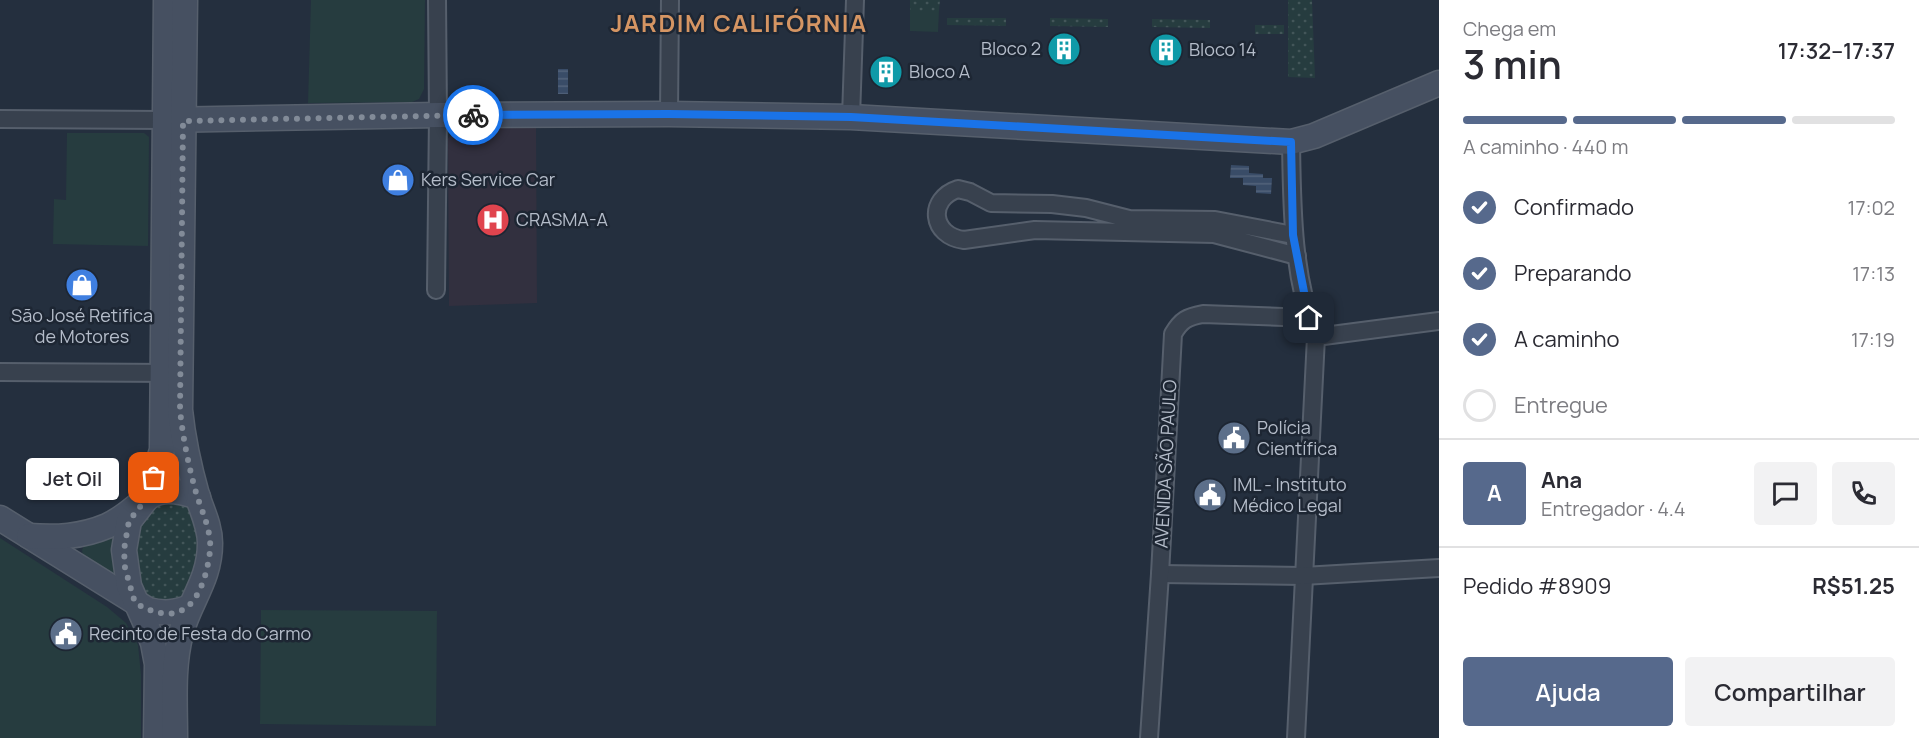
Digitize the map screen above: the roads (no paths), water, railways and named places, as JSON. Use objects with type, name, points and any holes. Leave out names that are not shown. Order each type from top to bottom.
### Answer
[{"type":"main road","points":[[156,738],[158,664],[149,633],[135,603],[127,578],[124,550],[129,521],[147,498],[162,450],[171,373],[174,121],[166,0]]},
{"type":"main road","points":[[174,121],[185,0]]},
{"type":"main road","points":[[174,121],[438,115],[669,114],[851,117],[1291,142],[1314,136],[1439,83]]},
{"type":"main road","points":[[171,373],[180,410],[184,443],[206,519],[210,542],[208,565],[181,632],[176,658],[175,738]]},
{"type":"main road","points":[[27,536],[68,537],[88,533],[122,517],[158,491],[178,490],[198,497]]},
{"type":"main road","points":[[0,518],[148,610],[162,614],[190,607]]},
{"type":"street","points":[[435,290],[437,0]]},
{"type":"street","points":[[669,114],[670,0]]},
{"type":"street","points":[[851,117],[855,0]]},
{"type":"street","points":[[0,119],[174,121]]},
{"type":"street","points":[[1291,142],[1293,235],[1309,318],[1316,337],[1296,738]]},
{"type":"street","points":[[1128,225],[1086,208],[1052,204],[991,203],[970,192],[958,189],[944,196],[939,203],[937,218],[945,234],[963,240],[1035,230],[1128,225],[1215,227],[1293,235]]},
{"type":"street","points":[[1215,227],[1297,256]]},
{"type":"street","name":"AVENIDA SÃO PAULO","points":[[1149,738],[1173,334],[1180,321],[1189,316],[1203,314],[1309,318]]},
{"type":"street","points":[[1316,337],[1439,321]]},
{"type":"street","points":[[0,372],[171,373]]},
{"type":"street","points":[[1160,574],[1303,576],[1439,568]]},
{"type":"water","points":[[558,69],[568,69],[568,94],[558,94]]},
{"type":"water","points":[[1231,165],[1249,166],[1249,173],[1263,174],[1263,178],[1272,178],[1271,194],[1256,193],[1256,186],[1243,185],[1243,178],[1230,178]]},
{"type":"place","name":"Bloco 2","points":[[1064,49]]},
{"type":"place","name":"Bloco 14","points":[[1166,50]]},
{"type":"place","name":"Bloco A","points":[[886,72]]},
{"type":"place","name":"Kers Service Car","points":[[398,180]]},
{"type":"place","name":"CRASMA-A","points":[[493,220]]},
{"type":"place","name":"São José Retifica de Motores","points":[[82,285]]},
{"type":"place","name":"Polícia Científica","points":[[1234,438]]},
{"type":"place","name":"Jet Oil","points":[[154,478]]},
{"type":"place","name":"IML - Instituto Médico Legal","points":[[1210,495]]},
{"type":"place","name":"Recinto de Festa do Carmo","points":[[66,634]]},
{"type":"district","name":"JARDIM CALIFÓRNIA","points":[[739,24]]}]
